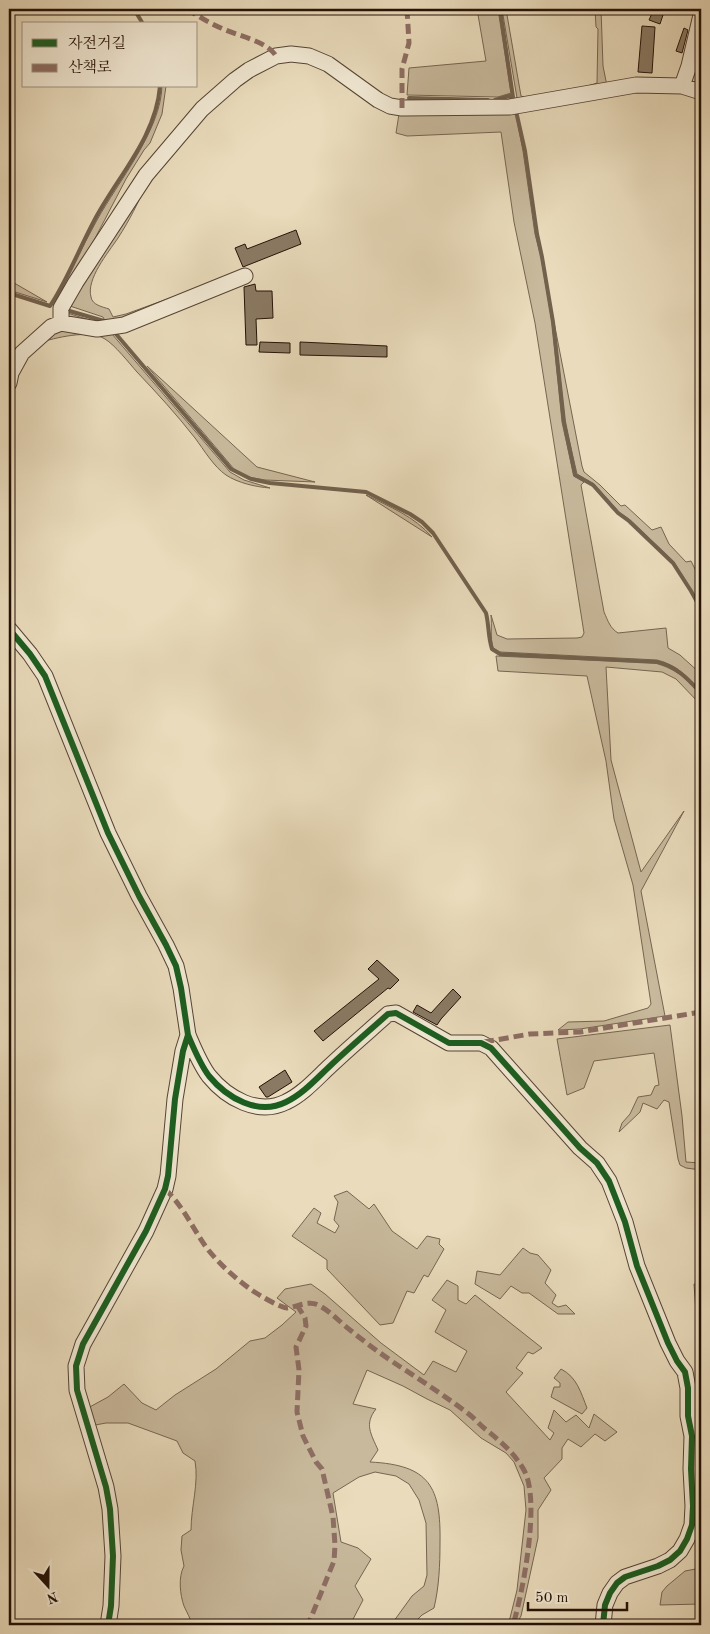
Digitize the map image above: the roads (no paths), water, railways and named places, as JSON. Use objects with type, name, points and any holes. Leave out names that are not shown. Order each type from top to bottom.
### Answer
[{"type":"street","points":[[682,86],[690,66],[701,15]]},
{"type":"street","points":[[61,323],[62,308],[76,282],[146,175],[189,123],[219,92],[249,70],[276,56],[292,54],[309,56],[322,61],[335,68],[378,100],[390,106],[402,108],[510,107],[636,85],[682,86],[701,92]]},
{"type":"street","points":[[9,383],[11,373],[22,354],[52,326],[61,323],[97,329],[124,325],[245,276]]},
{"type":"street","points":[[9,629],[45,676],[108,833],[176,966],[188,1035],[208,1074],[220,1087],[233,1097],[249,1105],[262,1108],[277,1106],[298,1095],[388,1014],[396,1013],[449,1043],[481,1043],[491,1048],[580,1148],[597,1163],[610,1180],[619,1202],[637,1266],[668,1344],[677,1361],[686,1372],[688,1416],[692,1436],[693,1506],[692,1525],[687,1539],[680,1550],[670,1560],[658,1566],[626,1576],[617,1583],[610,1593],[603,1625]]},
{"type":"street","points":[[108,1625],[114,1556],[110,1510],[106,1487],[77,1390],[76,1366],[83,1344],[146,1231],[165,1189],[168,1176],[175,1099],[183,1051],[188,1035]]},
{"type":"waterway","points":[[134,9],[142,22]]},
{"type":"waterway","points":[[495,100],[509,96],[513,97],[500,9]]},
{"type":"waterway","points":[[9,293],[50,306],[66,279],[104,203],[144,139],[157,105],[160,88]]},
{"type":"waterway","points":[[409,98],[488,100]]},
{"type":"waterway","points":[[516,111],[525,151],[537,234],[553,322],[564,422],[575,475],[593,485],[618,513],[673,563],[701,609]]},
{"type":"waterway","points":[[66,310],[104,321]]},
{"type":"waterway","points":[[116,334],[231,469],[251,479],[270,483],[366,492],[422,522],[433,533],[486,613],[492,649],[500,654],[657,662],[676,670],[701,693]]}]
